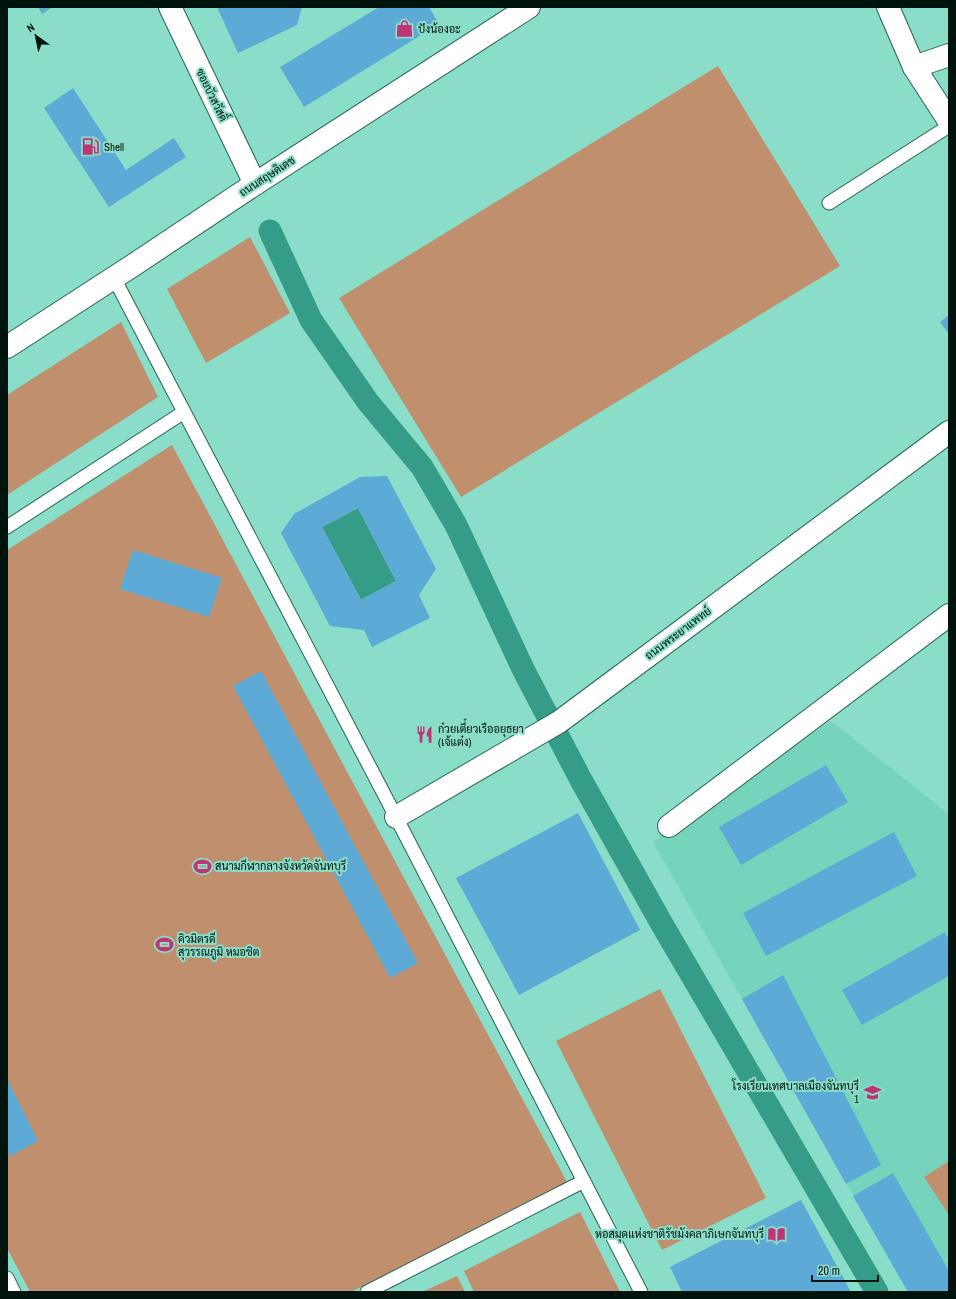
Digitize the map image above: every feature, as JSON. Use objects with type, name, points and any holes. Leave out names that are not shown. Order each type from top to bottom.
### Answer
[{"type":"street","name":"ซอยบัวสวัสดิ์","points":[[170,7],[255,184]]},
{"type":"street","name":"ถนนสฤษดิเดช","points":[[7,347],[255,184],[529,7]]},
{"type":"street","points":[[888,7],[914,67],[949,121]]},
{"type":"street","points":[[914,67],[949,55]]},
{"type":"street","name":"ถนนพระยาแพทย์","points":[[396,817],[553,725],[949,432]]},
{"type":"street","points":[[668,826],[949,615]]},
{"type":"lane","points":[[829,203],[949,126]]},
{"type":"lane","points":[[114,278],[396,817],[641,1292]]},
{"type":"lane","points":[[7,527],[184,412]]},
{"type":"lane","points":[[367,1292],[584,1181]]},
{"type":"lane","points":[[7,1278],[14,1292]]},
{"type":"shaded area","points":[[718,66],[840,266],[461,497],[339,298]]},
{"type":"shaded area","points":[[250,237],[290,313],[206,363],[167,289]]},
{"type":"shaded area","points":[[121,322],[158,397],[7,495],[7,395]]},
{"type":"shaded area","name":"สนามกีฬากลางจังหวัดจันทบุรี","points":[[172,445],[567,1182],[351,1292],[30,1292],[7,1248],[7,550]]},
{"type":"shaded area","points":[[358,508],[396,581],[361,600],[322,527]]},
{"type":"shaded area","name":"โรงเรียนเทศบาลเมืองจันทบุรี 1","points":[[831,721],[949,814],[949,1292],[908,1292],[653,842]]},
{"type":"shaded area","points":[[660,989],[766,1198],[662,1250],[556,1041]]},
{"type":"shaded area","points":[[949,1161],[949,1215],[924,1177]]},
{"type":"shaded area","points":[[580,1212],[620,1292],[474,1292],[464,1271]]},
{"type":"shaded area","points":[[457,1276],[465,1292],[422,1292]]},
{"type":"building","points":[[38,7],[52,7],[42,14]]},
{"type":"building","points":[[217,7],[302,7],[297,25],[238,53]]},
{"type":"building","points":[[379,7],[429,7],[439,24],[304,107],[280,67]]},
{"type":"building","name":"Shell","points":[[73,88],[126,170],[174,138],[186,157],[109,207],[44,108]]},
{"type":"building","points":[[949,315],[949,334],[940,322]]},
{"type":"building","points":[[387,476],[436,569],[419,595],[430,618],[372,647],[364,630],[330,626],[281,533],[294,514],[360,477]],"holes":[[[358,508],[396,581],[361,600],[322,527]]]},
{"type":"building","points":[[133,550],[222,578],[209,617],[120,589]]},
{"type":"building","points":[[261,671],[418,963],[390,978],[233,686]]},
{"type":"building","points":[[826,765],[848,802],[741,865],[719,827]]},
{"type":"building","points":[[578,813],[640,930],[519,995],[456,878]]},
{"type":"building","points":[[894,832],[917,876],[766,956],[743,913]]},
{"type":"building","points":[[945,932],[949,940],[949,976],[862,1025],[842,990]]},
{"type":"building","points":[[783,975],[881,1165],[846,1184],[742,999]]},
{"type":"building","points":[[7,1079],[38,1141],[10,1156],[7,1149]]},
{"type":"building","points":[[893,1173],[949,1271],[949,1292],[908,1292],[853,1196]]},
{"type":"building","name":"หอสมุดแห่งชาติรัชมังคลาภิเษกจันทบุรี","points":[[801,1200],[851,1292],[682,1292],[670,1267]]},
{"type":"waterway","points":[[270,231],[311,320],[368,402],[422,467],[456,525],[524,671],[581,780],[663,926],[877,1292]]},
{"type":"place","name":"ปังน้องอะ","points":[[405,29]]},
{"type":"place","name":"Shell","points":[[91,147]]},
{"type":"place","name":"ก๋วยเตี๋ยวเรืออยุธยา (เจ้แต๋ง)","points":[[425,735]]},
{"type":"place","name":"สนามกีฬากลางจังหวัดจันทบุรี","points":[[202,866]]},
{"type":"place","name":"คิวมิตรดี สุวรรณภูมิ หมอชิต","points":[[165,945]]},
{"type":"place","name":"โรงเรียนเทศบาลเมืองจันทบุรี 1","points":[[872,1092]]},
{"type":"place","name":"หอสมุดแห่งชาติรัชมังคลาภิเษกจันทบุรี","points":[[777,1234]]}]
